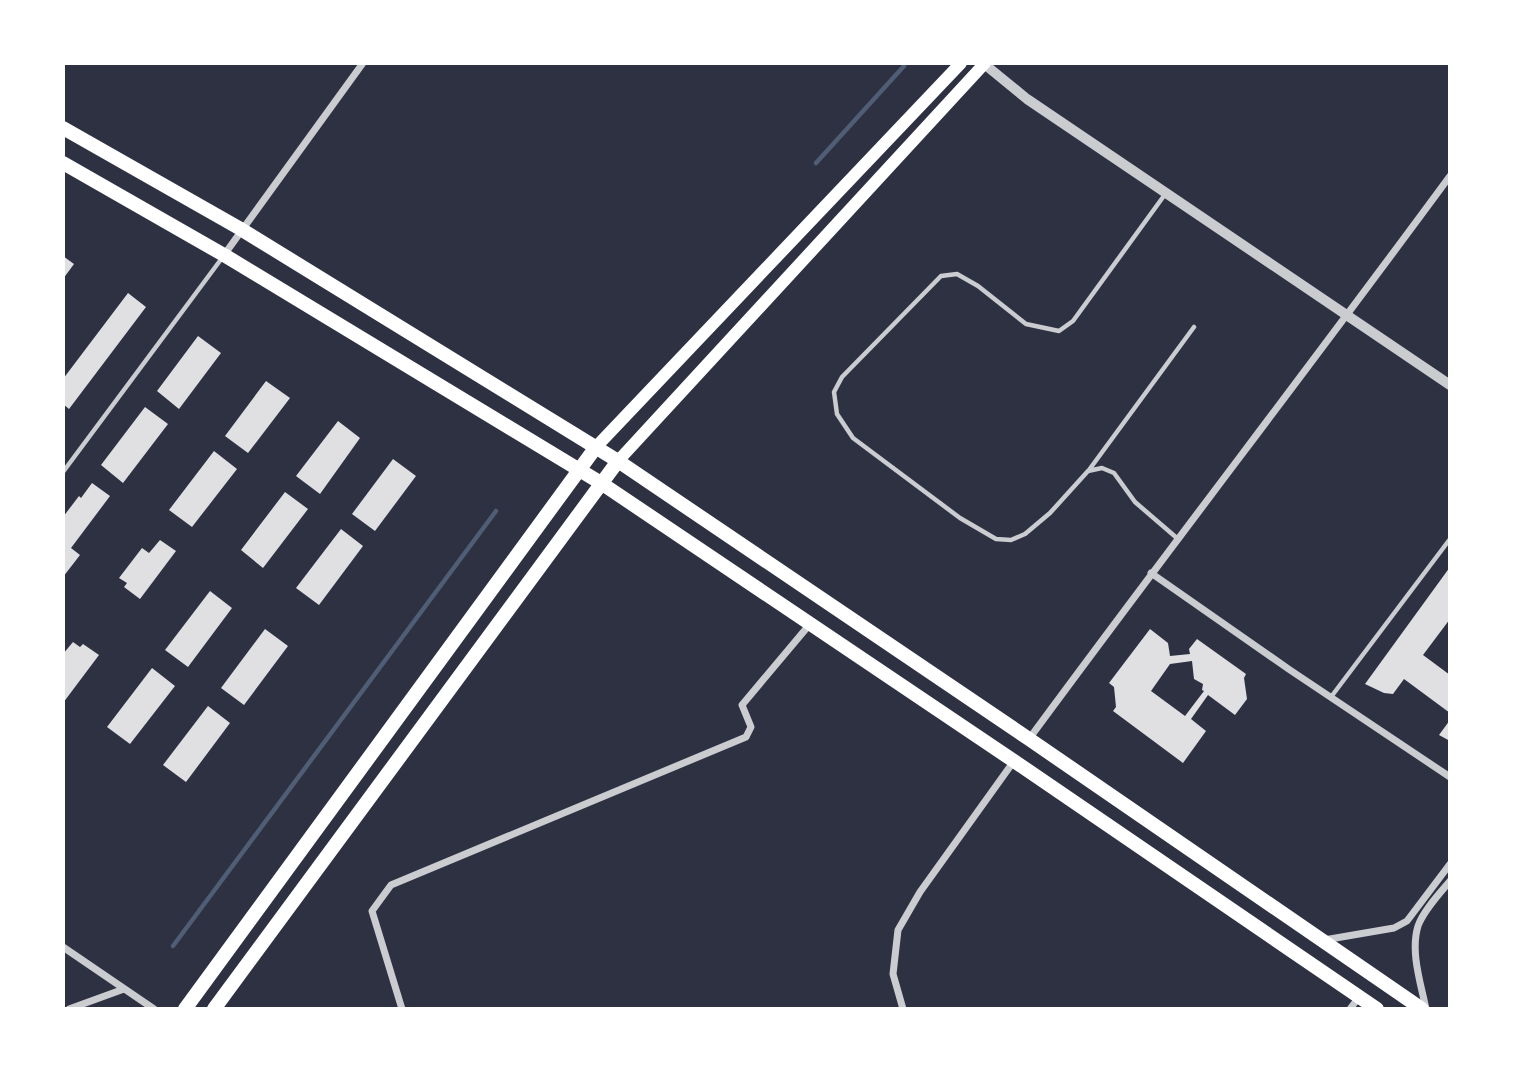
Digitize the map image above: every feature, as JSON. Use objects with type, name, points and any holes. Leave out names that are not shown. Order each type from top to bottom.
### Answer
[{"type":"main road","points":[[185,1009],[596,447],[961,63]]},
{"type":"main road","points":[[215,1009],[618,461],[984,63]]},
{"type":"main road","points":[[63,128],[242,230],[618,461],[1424,1009]]},
{"type":"main road","points":[[63,163],[224,255],[601,483],[1377,1009]]},
{"type":"street","points":[[224,255],[363,63]]},
{"type":"street","points":[[984,63],[1027,99],[1450,384]]},
{"type":"street","points":[[1029,739],[1450,176]]},
{"type":"street","points":[[1151,573],[1450,777]]},
{"type":"street","points":[[402,1009],[372,911],[391,885],[746,737],[751,727],[742,705],[810,624]]},
{"type":"street","points":[[904,1009],[893,974],[898,930],[919,892],[1013,761]]},
{"type":"street","points":[[1323,940],[1394,928],[1407,921],[1450,864]]},
{"type":"street","points":[[1424,1009],[1416,944],[1418,927],[1450,881]]},
{"type":"street","points":[[63,947],[154,1009]]},
{"type":"street","points":[[69,1009],[124,989]]},
{"type":"street","points":[[1350,1009],[1359,997]]},
{"type":"lane","points":[[1166,192],[1073,321],[1059,331],[1026,324],[978,286],[957,274],[941,276],[842,377],[834,392],[837,414],[853,438],[960,518],[996,539],[1011,540],[1025,534],[1050,513],[1088,471],[1194,327]]},
{"type":"lane","points":[[63,472],[224,255]]},
{"type":"lane","points":[[1088,471],[1102,468],[1114,473],[1135,502],[1178,539]]},
{"type":"lane","points":[[1331,697],[1450,539]]},
{"type":"building","points":[[63,256],[74,264],[63,279]]},
{"type":"building","points":[[128,293],[146,307],[69,409],[63,404],[63,379]]},
{"type":"building","points":[[198,336],[221,353],[179,409],[157,391]]},
{"type":"building","points":[[266,381],[290,398],[248,453],[225,436]]},
{"type":"building","points":[[145,407],[168,424],[123,483],[101,465]]},
{"type":"building","points":[[338,421],[360,438],[320,494],[296,476]]},
{"type":"building","points":[[214,451],[237,469],[192,527],[169,510]]},
{"type":"building","points":[[393,459],[416,476],[375,531],[352,514]]},
{"type":"building","points":[[92,483],[110,496],[71,548],[80,555],[63,577],[63,517]]},
{"type":"building","points":[[285,492],[308,509],[263,568],[241,550]]},
{"type":"building","points":[[341,529],[363,546],[319,605],[296,588]]},
{"type":"building","points":[[160,540],[176,551],[140,599],[124,587],[127,583],[119,578],[142,548],[149,553]]},
{"type":"building","points":[[1450,567],[1450,619],[1423,655],[1450,675],[1450,713],[1404,679],[1393,694],[1365,684]]},
{"type":"building","points":[[210,591],[232,608],[188,667],[165,650]]},
{"type":"building","points":[[265,629],[288,646],[244,705],[221,688]]},
{"type":"building","points":[[1150,629],[1168,643],[1170,656],[1190,654],[1189,649],[1197,639],[1246,674],[1244,678],[1247,699],[1235,715],[1208,695],[1191,719],[1206,731],[1183,763],[1113,711],[1116,707],[1114,687],[1109,683]],"holes":[[[1192,661],[1194,679],[1203,684],[1204,691],[1185,716],[1151,691],[1170,664]]]},
{"type":"building","points":[[73,642],[80,647],[83,644],[99,655],[63,703],[63,654]]},
{"type":"building","points":[[152,668],[175,686],[130,744],[107,727]]},
{"type":"building","points":[[208,706],[230,723],[186,782],[163,765]]},
{"type":"building","points":[[1450,720],[1450,741],[1439,735]]},
{"type":"waterway","points":[[816,163],[904,66]]},
{"type":"waterway","points":[[173,946],[496,511]]}]
